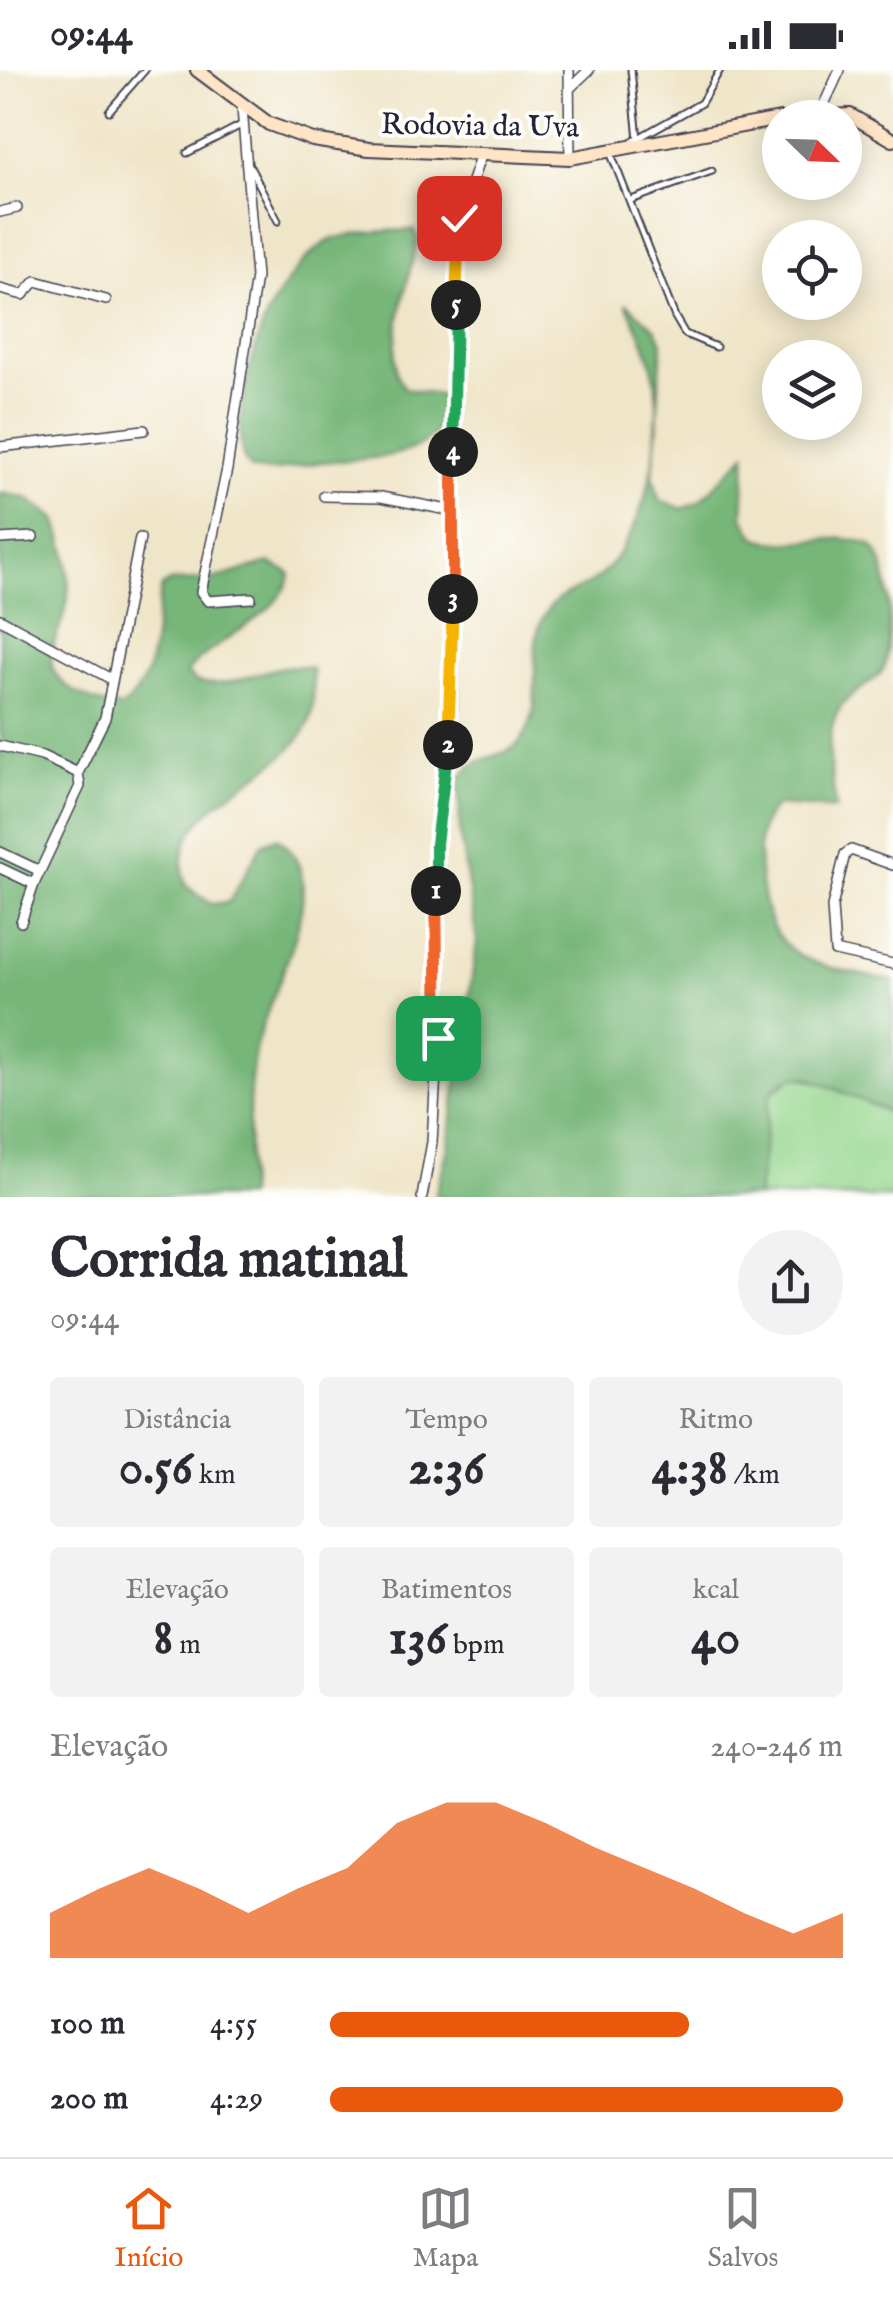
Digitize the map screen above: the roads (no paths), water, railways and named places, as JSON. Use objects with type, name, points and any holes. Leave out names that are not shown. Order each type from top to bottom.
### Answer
[{"type":"street","name":"Rodovia da Uva","points":[[197,70],[242,108],[280,129],[323,142],[570,158],[762,122]]},
{"type":"street","points":[[569,70],[570,158]]},
{"type":"street","points":[[569,90],[589,70]]},
{"type":"street","points":[[826,100],[840,70]]},
{"type":"street","points":[[242,108],[256,278],[227,469],[201,592],[208,601],[251,598]]},
{"type":"street","points":[[862,121],[893,140]]},
{"type":"street","points":[[422,1197],[432,1142],[438,1038],[436,844],[453,705],[457,238],[459,218],[481,155]]},
{"type":"street","points":[[0,212],[17,208]]},
{"type":"street","points":[[0,289],[24,295],[36,281],[106,300]]},
{"type":"street","points":[[0,447],[144,430]]},
{"type":"street","points":[[324,496],[382,497],[452,511]]},
{"type":"street","points":[[0,539],[33,536]]},
{"type":"street","points":[[21,922],[34,884],[80,786],[78,774],[105,718],[140,538]]},
{"type":"street","points":[[0,619],[112,679]]},
{"type":"street","points":[[0,746],[32,752],[78,774]]},
{"type":"street","points":[[893,865],[850,850],[845,854],[832,907],[835,952],[893,964]]},
{"type":"street","points":[[0,852],[40,871]]},
{"type":"street","points":[[0,868],[34,884]]},
{"type":"lane","points":[[109,111],[145,70]]},
{"type":"lane","points":[[631,70],[638,139]]},
{"type":"lane","points":[[716,347],[685,334],[675,317],[613,151],[702,103],[720,70]]},
{"type":"lane","points":[[187,153],[243,124]]},
{"type":"lane","points":[[245,156],[278,221]]},
{"type":"lane","points":[[631,200],[712,171]]}]
